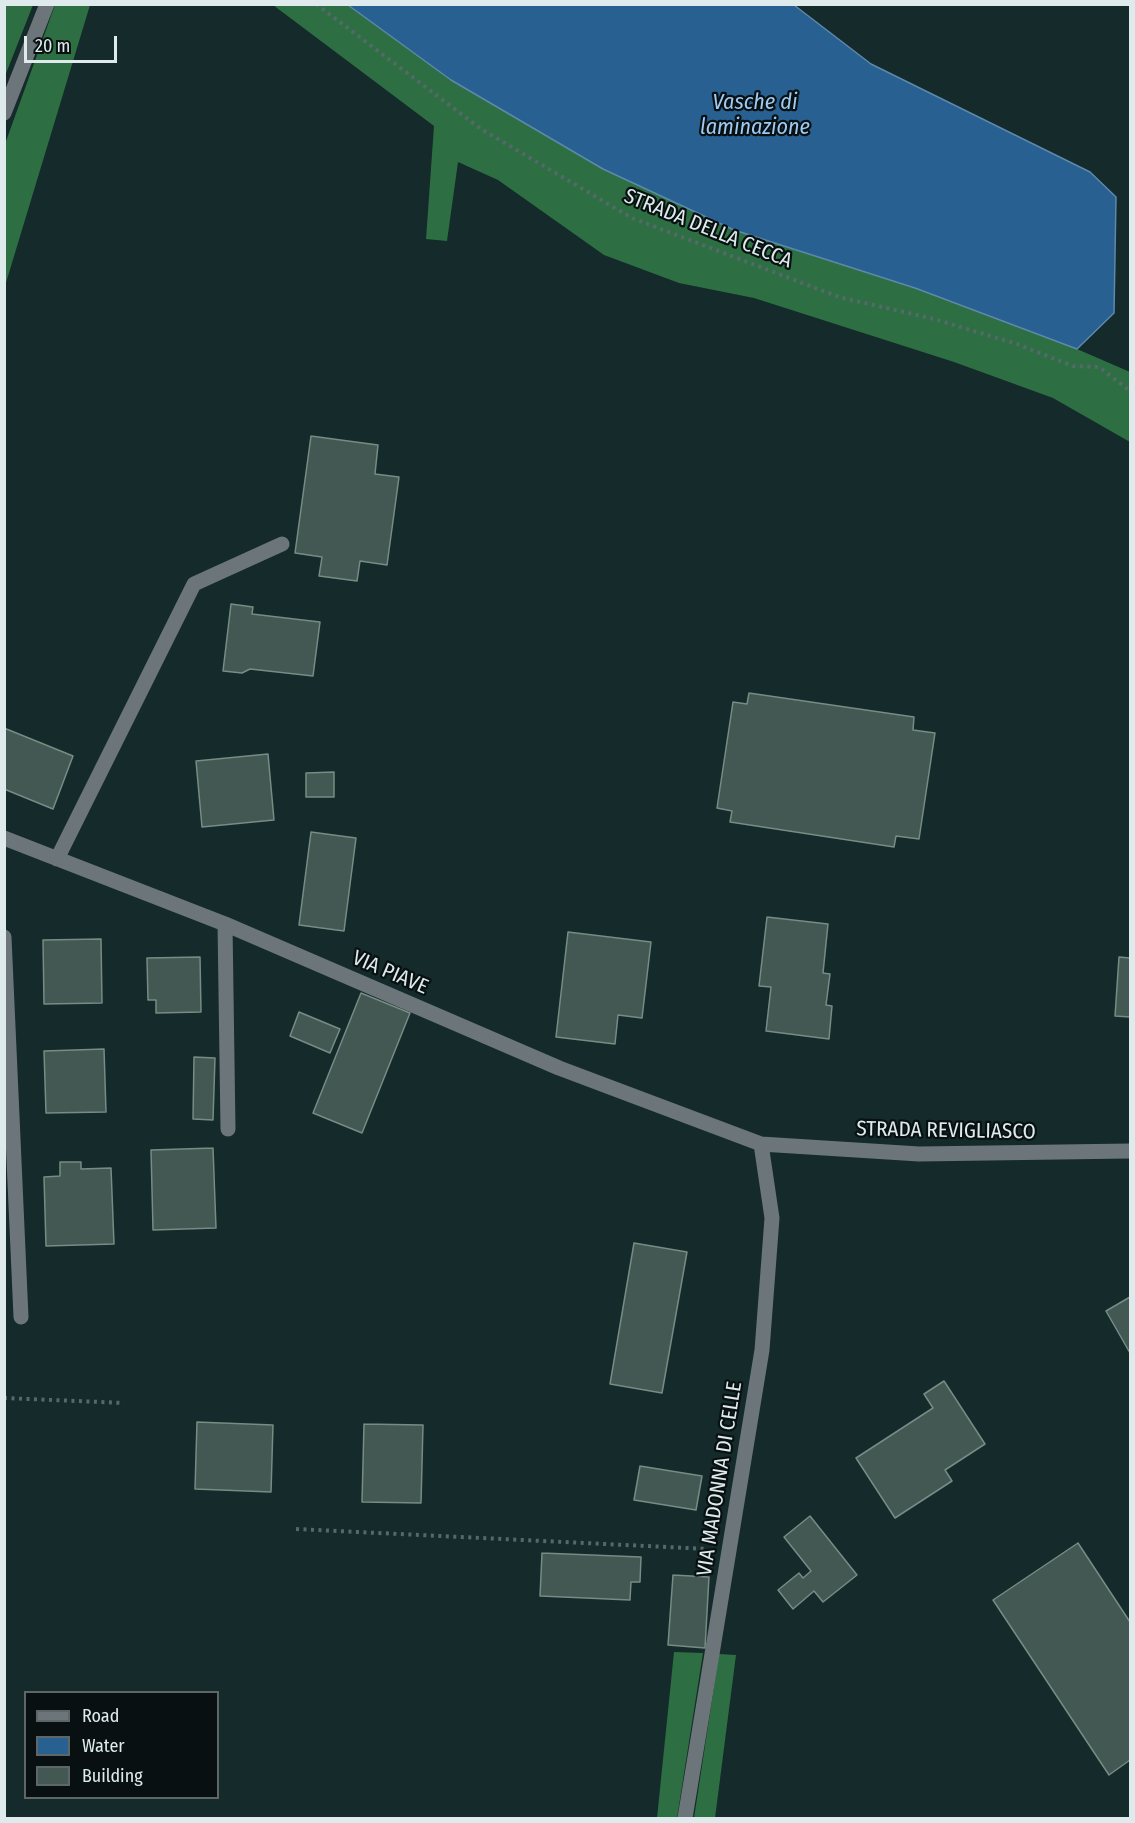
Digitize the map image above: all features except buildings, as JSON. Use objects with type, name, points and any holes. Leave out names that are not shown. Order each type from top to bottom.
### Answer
[{"type":"street","points":[[4,114],[47,4]]},
{"type":"street","points":[[57,858],[194,584],[282,544]]},
{"type":"street","name":"VIA PIAVE","points":[[4,838],[225,924],[559,1068],[761,1144]]},
{"type":"street","points":[[225,924],[228,1129]]},
{"type":"street","points":[[4,937],[21,1317]]},
{"type":"street","name":"STRADA REVIGLIASCO","points":[[761,1144],[919,1154],[1131,1151]]},
{"type":"street","name":"VIA MADONNA DI CELLE","points":[[685,1818],[763,1339],[772,1218],[761,1144]]},
{"type":"path","name":"STRADA DELLA CECCA","points":[[316,4],[481,129],[632,218],[838,297],[934,319],[1017,344],[1073,366],[1099,367],[1131,391]]},
{"type":"path","points":[[4,1398],[124,1403]]},
{"type":"path","points":[[296,1529],[729,1550]]},
{"type":"green space","points":[[4,5],[33,5],[5,76]]},
{"type":"green space","points":[[55,5],[90,5],[5,286],[5,144]]},
{"type":"green space","points":[[273,5],[348,5],[451,80],[735,230],[915,288],[1077,349],[1130,372],[1130,442],[1053,398],[954,362],[754,298],[679,283],[604,255],[498,180],[458,162],[447,241],[426,239],[434,126]]},
{"type":"green space","points":[[674,1652],[703,1653],[677,1818],[657,1818]]},
{"type":"green space","points":[[719,1654],[736,1655],[715,1818],[694,1818]]},
{"type":"water","name":"Vasche di laminazione","points":[[348,5],[794,5],[871,64],[1090,172],[1116,197],[1114,313],[1077,349],[915,288],[734,230],[603,169],[451,80]]}]
